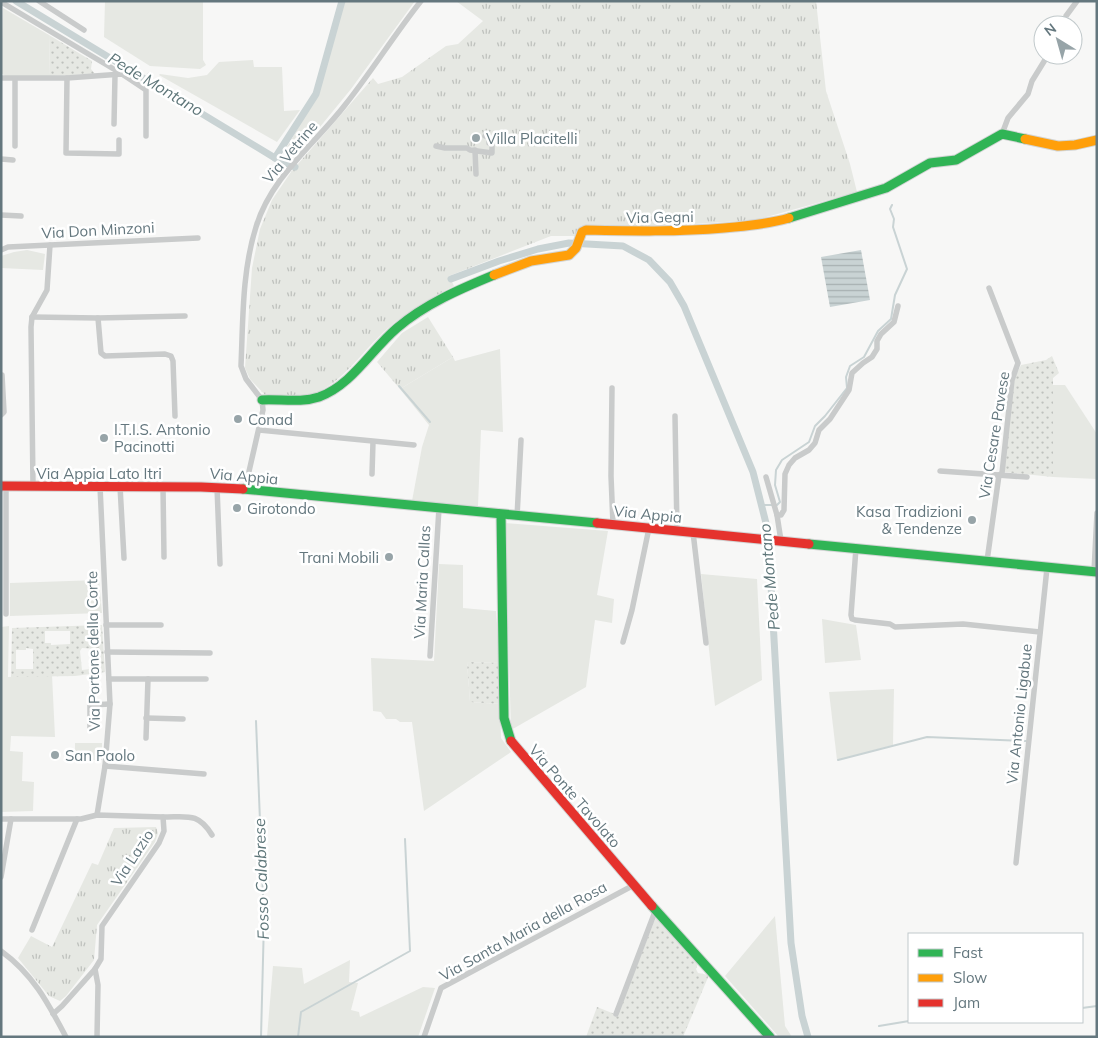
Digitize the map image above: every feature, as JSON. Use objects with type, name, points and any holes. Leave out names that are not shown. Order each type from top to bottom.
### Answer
[{"type":"street","points":[[38,1],[84,30]]},
{"type":"street","name":"Via Vetrine","points":[[262,400],[246,379],[241,366],[245,279],[256,226],[273,188],[343,108],[370,73],[401,26],[422,1]]},
{"type":"street","points":[[1069,15],[1077,1]]},
{"type":"street","points":[[1,2],[40,24],[118,75],[144,87]]},
{"type":"street","points":[[1042,65],[1032,81],[1028,94],[1008,118],[1002,134],[1058,146],[1075,145],[1097,140]]},
{"type":"street","points":[[1,78],[67,78],[118,75]]},
{"type":"street","points":[[114,124],[118,75]]},
{"type":"street","points":[[146,136],[144,87],[150,75]]},
{"type":"street","points":[[67,78],[66,153],[119,154],[119,140]]},
{"type":"street","points":[[15,79],[15,146]]},
{"type":"street","name":"Via Gegni","points":[[262,400],[307,400],[321,396],[353,373],[386,338],[417,312],[504,270],[534,261],[570,255],[576,250],[582,232],[586,230],[649,232],[699,230],[754,226],[781,220],[886,188],[930,163],[956,160],[1002,134]]},
{"type":"street","points":[[436,146],[467,148],[492,153],[492,143],[489,143],[489,137],[484,136]]},
{"type":"street","points":[[476,150],[476,174]]},
{"type":"street","points":[[1,159],[13,160]]},
{"type":"street","points":[[1,216],[21,216]]},
{"type":"street","name":"Via Don Minzoni","points":[[1,250],[50,245],[198,238]]},
{"type":"street","points":[[33,486],[32,317],[47,290],[50,245]]},
{"type":"street","name":"Via Cesare Pavese","points":[[987,561],[999,475],[1002,473],[1012,380],[1018,363],[989,288]]},
{"type":"street","points":[[777,515],[781,515],[784,510],[785,474],[789,465],[814,443],[819,430],[830,418],[849,390],[852,373],[862,362],[872,357],[877,349],[877,341],[881,334],[894,322],[898,306]]},
{"type":"street","points":[[32,317],[185,316]]},
{"type":"street","points":[[98,318],[101,354],[105,356],[165,354],[171,356],[173,361],[175,416]]},
{"type":"street","points":[[1,415],[4,412],[2,375]]},
{"type":"street","points":[[612,388],[611,476],[613,524]]},
{"type":"street","points":[[245,489],[263,410],[262,400]]},
{"type":"street","points":[[675,416],[677,531]]},
{"type":"street","points":[[259,430],[414,446]]},
{"type":"street","points":[[517,516],[521,440]]},
{"type":"street","points":[[372,474],[373,442]]},
{"type":"street","points":[[940,471],[1027,477]]},
{"type":"street","points":[[766,477],[777,515],[780,541]]},
{"type":"street","points":[[4,486],[6,614]]},
{"type":"street","name":"Via Appia Lato Itri","points":[[4,486],[196,487]]},
{"type":"street","name":"Via Portone della Corte","points":[[97,815],[106,766],[110,704],[100,486]]},
{"type":"street","points":[[120,486],[124,558]]},
{"type":"street","points":[[163,487],[164,557]]},
{"type":"street","name":"Via Appia","points":[[196,487],[245,489],[1095,572]]},
{"type":"street","points":[[217,487],[220,564]]},
{"type":"street","name":"Via Maria Callas","points":[[430,656],[439,508]]},
{"type":"street","points":[[1095,572],[1097,513]]},
{"type":"street","name":"Via Ponte Tavolato","points":[[501,515],[504,718],[510,741],[634,885],[770,1037]]},
{"type":"street","points":[[623,642],[632,610],[648,528]]},
{"type":"street","points":[[693,532],[706,643]]},
{"type":"street","points":[[856,548],[851,615],[855,620],[895,627],[963,624],[1040,632]]},
{"type":"street","name":"Via Antonio Ligabue","points":[[1016,863],[1047,568]]},
{"type":"street","points":[[106,624],[160,625]]},
{"type":"street","points":[[107,652],[210,653]]},
{"type":"street","points":[[109,679],[206,679]]},
{"type":"street","points":[[146,738],[148,679]]},
{"type":"street","points":[[90,728],[90,705],[110,704]]},
{"type":"street","points":[[146,718],[183,719]]},
{"type":"street","points":[[106,766],[204,774]]},
{"type":"street","name":"Via Lazio","points":[[1,819],[76,819],[97,815],[163,817],[164,830],[159,843],[102,926],[101,959],[96,969],[98,985],[97,1037]]},
{"type":"street","points":[[163,817],[198,819],[206,825],[212,835]]},
{"type":"street","points":[[1,877],[11,819]]},
{"type":"street","points":[[32,930],[76,819]]},
{"type":"street","name":"Via Santa Maria della Rosa","points":[[424,1037],[441,988],[634,885]]},
{"type":"street","points":[[616,1014],[656,909]]},
{"type":"street","points":[[1,951],[24,969],[45,998],[66,1037]]},
{"type":"street","points":[[53,1014],[96,969]]},
{"type":"green space","points":[[105,1],[203,1],[203,60],[206,65],[200,69],[150,66],[104,37]]},
{"type":"green space","points":[[344,1],[415,1],[351,89],[297,155],[286,149],[317,95]]},
{"type":"green space","points":[[456,1],[816,1],[826,91],[850,164],[857,192],[756,220],[647,227],[578,228],[575,236],[551,236],[449,276],[454,286],[419,305],[395,322],[329,386],[301,398],[266,396],[250,379],[245,368],[252,268],[260,229],[272,200],[291,172],[373,78],[378,84],[402,77],[446,46],[458,44],[483,21]]},
{"type":"green space","points":[[3,8],[49,35],[50,76],[5,76],[1,73]]},
{"type":"green space","points":[[49,35],[92,61],[91,69],[95,74],[50,76]]},
{"type":"green space","points":[[253,60],[254,67],[282,67],[284,111],[300,110],[277,142],[159,75],[188,78],[207,75],[219,62]]},
{"type":"green space","points":[[27,250],[45,254],[43,270],[1,268],[1,256]]},
{"type":"green space","points":[[428,317],[453,357],[400,389],[377,362],[402,333]]},
{"type":"green space","points":[[500,349],[503,432],[481,430],[478,506],[412,501],[422,447],[429,425],[400,389],[453,357],[455,361]]},
{"type":"green space","points":[[1052,356],[1059,373],[1053,378],[1053,477],[1004,472],[1014,379],[1021,365],[1046,360]]},
{"type":"green space","points":[[1053,385],[1065,385],[1097,434],[1097,479],[1053,477]]},
{"type":"green space","points":[[505,523],[608,531],[597,595],[614,599],[612,623],[595,620],[586,687],[511,730]]},
{"type":"green space","points":[[439,564],[463,565],[463,608],[496,611],[500,663],[467,662],[470,702],[500,704],[501,738],[511,752],[424,811],[412,722],[386,719],[381,712],[373,711],[371,658],[434,661]]},
{"type":"green space","points":[[701,574],[757,579],[762,680],[715,706]]},
{"type":"green space","points":[[99,580],[102,613],[10,616],[10,583]]},
{"type":"green space","points":[[822,619],[856,625],[861,660],[825,663]]},
{"type":"green space","points":[[102,625],[105,672],[75,676],[11,677],[12,628]],"holes":[[[45,631],[70,631],[70,644],[51,645],[51,643],[45,643]],[[26,648],[33,649],[33,669],[16,669],[16,650],[26,650]],[[82,648],[98,649],[99,668],[82,670],[80,651]]]},
{"type":"green space","points":[[9,626],[8,677],[52,675],[55,737],[11,736],[10,751],[23,752],[22,781],[34,782],[33,811],[1,812],[1,627]]},
{"type":"green space","points":[[467,662],[500,663],[500,704],[470,702]]},
{"type":"green space","points":[[894,689],[893,745],[837,760],[829,692]]},
{"type":"green space","points":[[75,743],[102,743],[102,760],[75,760]]},
{"type":"green space","points":[[156,827],[158,833],[155,842],[97,925],[94,960],[60,1001],[49,996],[18,958],[31,936],[52,947],[92,863],[98,865],[114,828]]},
{"type":"green space","points":[[775,916],[785,1026],[792,1037],[779,1037],[725,976]]},
{"type":"green space","points":[[656,917],[698,963],[696,969],[698,973],[709,975],[683,1037],[586,1037],[597,1007],[617,1015]]},
{"type":"green space","points":[[350,960],[349,982],[358,983],[351,1010],[359,1012],[360,1017],[423,987],[435,988],[418,1037],[267,1037],[273,966],[302,968],[304,984]]},
{"type":"shaded area","points":[[861,250],[870,300],[830,307],[821,257]]},
{"type":"waterway","name":"Pede Montano","points":[[16,1],[275,158],[295,167]]},
{"type":"waterway","points":[[275,158],[316,94],[342,1]]},
{"type":"waterway","points":[[761,505],[777,505],[780,502],[775,485],[776,470],[782,460],[809,442],[815,426],[847,388],[846,377],[850,366],[864,357],[878,331],[891,319],[895,295],[907,269],[893,227],[894,219],[890,209],[892,205]]},
{"type":"waterway","name":"Pede Montano","points":[[451,279],[538,249],[569,243],[623,246],[649,260],[670,282],[684,306],[753,472],[768,531],[791,943],[802,1016],[808,1037]]},
{"type":"waterway","points":[[399,386],[430,422]]},
{"type":"waterway","name":"Fosso Calabrese","points":[[256,721],[264,921],[261,1037]]},
{"type":"waterway","points":[[838,760],[927,737],[1026,741]]},
{"type":"waterway","points":[[298,1037],[301,1012],[410,951],[405,839]]},
{"type":"waterway","points":[[1083,1008],[1097,1006]]},
{"type":"waterway","points":[[879,1026],[908,1021]]},
{"type":"traffic: fast","points":[[789,218],[886,188],[930,163],[956,160],[1002,134],[1025,139]]},
{"type":"traffic: fast","points":[[262,400],[305,400],[319,397],[331,391],[351,376],[408,319],[443,298],[494,275]]},
{"type":"traffic: fast","points":[[243,489],[597,523]]},
{"type":"traffic: fast","points":[[501,515],[504,718],[511,741]]},
{"type":"traffic: fast","points":[[809,544],[1097,572]]},
{"type":"traffic: fast","points":[[652,906],[770,1037]]},
{"type":"traffic: slow","points":[[1025,139],[1058,146],[1075,145],[1097,140]]},
{"type":"traffic: slow","points":[[494,275],[531,261],[569,255],[576,248],[582,232],[586,230],[655,231],[707,229],[757,225],[789,218]]},
{"type":"traffic: jam","points":[[1,486],[243,489]]},
{"type":"traffic: jam","points":[[597,523],[809,544]]},
{"type":"traffic: jam","points":[[511,741],[652,906]]},
{"type":"place","name":"Villa Placitelli","points":[[476,138]]},
{"type":"place","name":"Conad","points":[[238,419]]},
{"type":"place","name":"I.T.I.S. Antonio Pacinotti","points":[[104,438]]},
{"type":"place","name":"Girotondo","points":[[237,508]]},
{"type":"place","name":"Kasa Tradizioni & Tendenze","points":[[972,520]]},
{"type":"place","name":"Trani Mobili","points":[[389,557]]},
{"type":"place","name":"San Paolo","points":[[55,755]]}]
